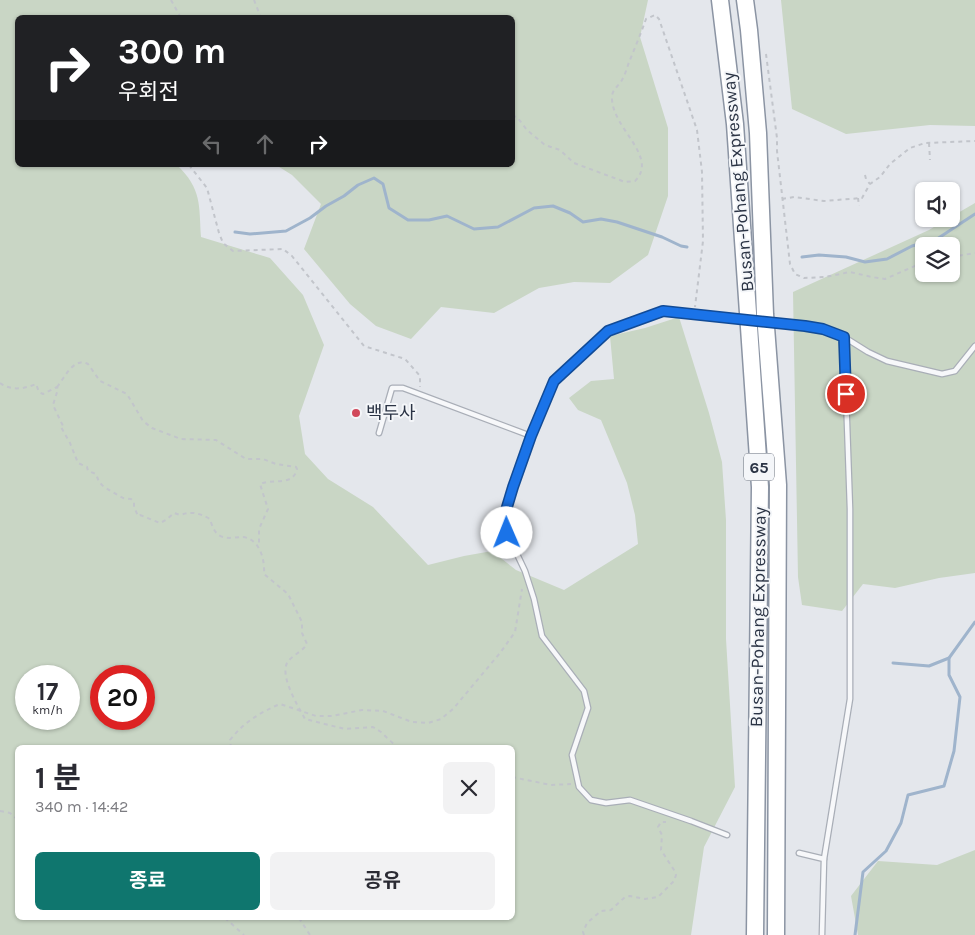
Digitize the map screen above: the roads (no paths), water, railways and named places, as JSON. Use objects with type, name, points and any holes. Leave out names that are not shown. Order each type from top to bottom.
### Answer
[{"type":"highway","name":"Busan-Pohang Expressway","points":[[720,0],[735,124],[760,487],[755,935]]},
{"type":"highway","name":"Busan-Pohang Expressway","points":[[744,0],[749,30],[758,133],[765,314],[778,484],[776,935]]},
{"type":"lane","points":[[727,835],[630,800],[606,803],[591,800],[579,787],[572,755],[588,708],[584,692],[542,636],[525,570],[507,533],[504,517],[531,436],[554,381],[608,331],[663,311],[823,329],[844,337],[887,361],[942,374],[955,371],[975,346]]},
{"type":"lane","points":[[822,935],[824,859],[850,699],[850,509],[844,337]]},
{"type":"lane","points":[[378,433],[392,388],[403,388],[531,436]]},
{"type":"lane","points":[[799,853],[824,859]]},
{"type":"waterway","points":[[235,232],[250,234],[286,231],[310,218],[358,185],[374,178],[383,184],[389,208],[408,220],[429,220],[447,216],[474,229],[498,227],[534,208],[553,206],[570,213],[583,222],[601,219],[617,222],[687,247]]},
{"type":"waterway","points":[[802,257],[819,255],[846,257],[865,262],[887,259],[912,246],[937,239],[975,214]]},
{"type":"waterway","points":[[893,663],[929,666],[949,658],[975,622]]},
{"type":"waterway","points":[[855,935],[863,872],[886,851],[901,823],[908,795],[944,786],[954,751],[960,697],[949,675],[949,658]]},
{"type":"place","name":"백두사","points":[[356,413]]}]
